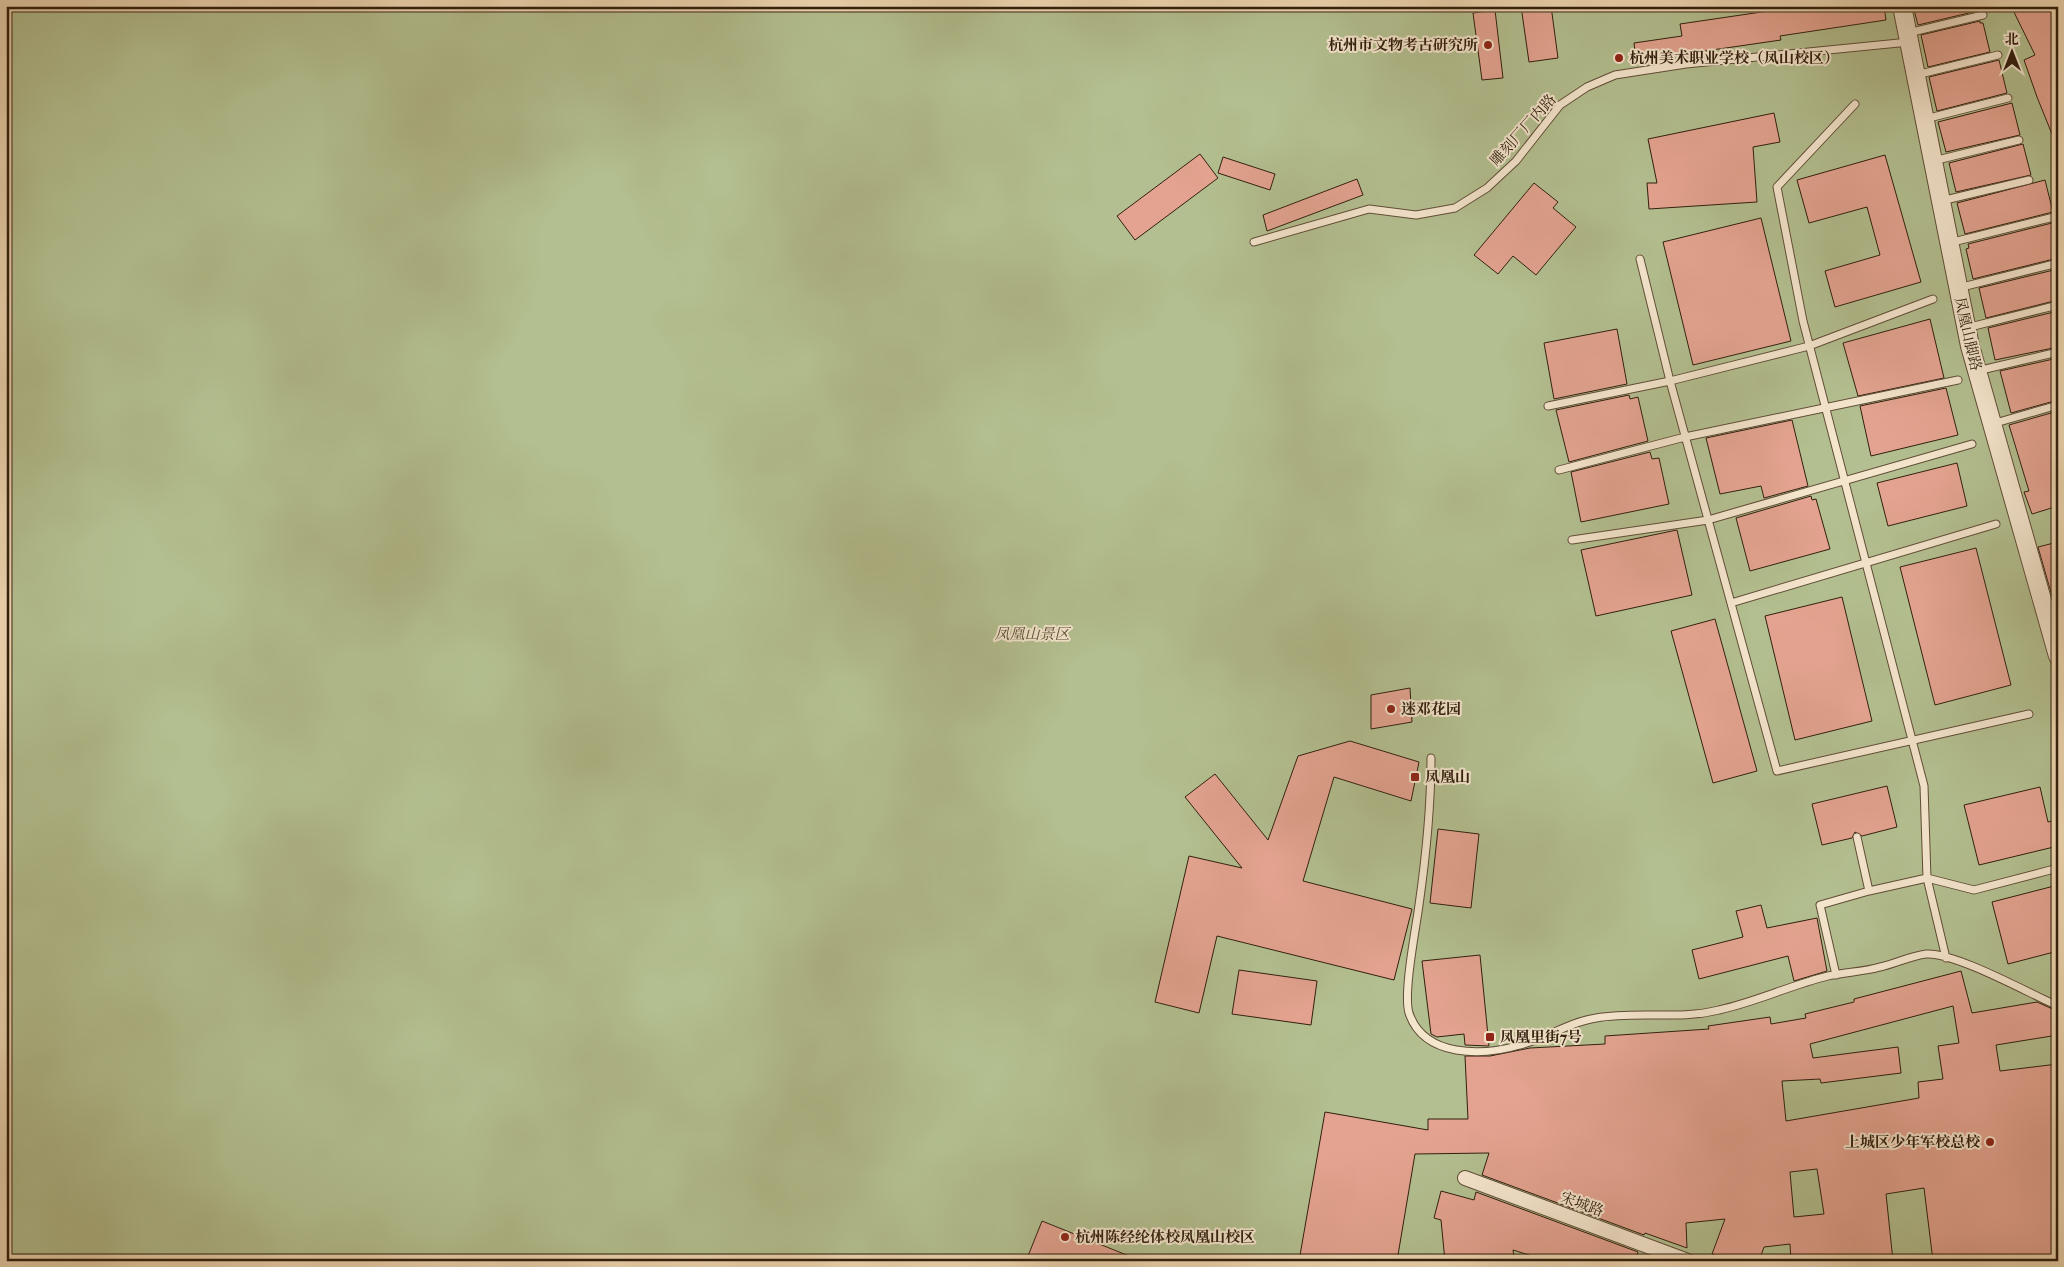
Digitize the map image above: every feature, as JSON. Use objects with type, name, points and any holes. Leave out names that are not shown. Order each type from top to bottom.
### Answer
[{"type":"street","name":"凤凰山脚路","points":[[1902,6],[1966,328],[2058,656]]},
{"type":"street","name":"宋城路","points":[[1465,1178],[1688,1261]]},
{"type":"lane","name":"雕刻厂厂内路","points":[[1254,242],[1369,210],[1416,215],[1455,208],[1488,188],[1516,162],[1560,105],[1586,87],[1614,75],[1686,64],[1908,38],[1983,15]]},
{"type":"lane","points":[[1916,75],[1998,55]]},
{"type":"lane","points":[[1924,119],[2008,98]]},
{"type":"lane","points":[[1855,104],[1777,187],[1809,346],[1924,786],[1927,878],[1946,958]]},
{"type":"lane","points":[[1933,161],[2019,140]]},
{"type":"lane","points":[[1941,202],[2029,180]]},
{"type":"lane","points":[[1949,243],[2058,216]]},
{"type":"lane","points":[[1640,259],[1670,381],[1777,771],[2029,714]]},
{"type":"lane","points":[[1958,288],[2058,263]]},
{"type":"lane","points":[[1548,406],[1670,381],[1809,346],[1933,299]]},
{"type":"lane","points":[[1966,328],[2058,305]]},
{"type":"lane","points":[[1977,371],[2058,352]]},
{"type":"lane","points":[[1559,470],[1685,436],[1958,380]]},
{"type":"lane","points":[[1992,424],[2058,405]]},
{"type":"lane","points":[[1572,540],[1708,520],[1972,444]]},
{"type":"lane","points":[[1731,603],[1996,524]]},
{"type":"lane","points":[[1431,758],[1426,851],[1409,974],[1408,1011],[1419,1033],[1434,1043],[1458,1052],[1520,1046],[1569,1025],[1594,1018],[1620,1015],[1664,1016],[1719,1010],[1836,975],[1880,967],[1927,954],[1970,966],[2058,1006]]},
{"type":"lane","points":[[1857,837],[1869,891]]},
{"type":"lane","points":[[1836,975],[1820,905],[1869,891],[1927,878],[1974,890],[2058,868]]},
{"type":"green space","name":"凤凰山景区","points":[[6,6],[2058,6],[2058,1261],[6,1261]]},
{"type":"building","points":[[1521,6],[1551,6],[1558,58],[1529,62]]},
{"type":"building","points":[[1782,6],[1884,6],[1886,20],[1780,36],[1781,40],[1636,61],[1634,43],[1682,36],[1680,24],[1782,9]]},
{"type":"building","points":[[1913,6],[1976,6],[1977,11],[1918,25]]},
{"type":"building","points":[[2011,6],[2050,6],[2058,22],[2058,149],[2024,60],[2035,55]]},
{"type":"building","name":"杭州市文物考古研究所","points":[[1495,10],[1503,78],[1482,80],[1473,13]]},
{"type":"building","points":[[1980,21],[1980,23],[1983,23],[1990,52],[1928,67],[1921,35]]},
{"type":"building","points":[[1999,60],[2007,93],[1937,111],[1929,77]]},
{"type":"building","points":[[2012,103],[2020,135],[1946,152],[1938,122]]},
{"type":"building","points":[[1774,113],[1780,142],[1753,147],[1757,202],[1649,209],[1647,183],[1657,183],[1648,139]]},
{"type":"building","points":[[2023,144],[2031,175],[1956,192],[1949,163]]},
{"type":"building","points":[[1200,154],[1218,178],[1135,240],[1117,216]]},
{"type":"building","points":[[1885,155],[1921,282],[1835,307],[1825,271],[1880,255],[1867,207],[1809,223],[1797,180]]},
{"type":"building","points":[[1223,157],[1275,174],[1270,190],[1218,173]]},
{"type":"building","points":[[1357,179],[1363,195],[1267,231],[1263,215]]},
{"type":"building","points":[[2045,180],[2053,212],[1965,234],[1957,203]]},
{"type":"building","points":[[1534,183],[1558,202],[1553,208],[1576,227],[1536,275],[1513,256],[1498,274],[1474,255]]},
{"type":"building","points":[[1761,218],[1791,341],[1693,365],[1663,242]]},
{"type":"building","points":[[2056,222],[2058,258],[1973,279],[1966,249],[1969,248],[1968,244]]},
{"type":"building","points":[[2058,269],[2058,300],[1986,318],[1979,288]]},
{"type":"building","points":[[2058,311],[2058,347],[1995,360],[1988,328]]},
{"type":"building","points":[[1930,319],[1944,378],[1858,396],[1843,343]]},
{"type":"building","points":[[1617,329],[1627,384],[1554,399],[1544,343]]},
{"type":"building","points":[[2058,358],[2058,400],[2011,413],[2000,371]]},
{"type":"building","points":[[1946,388],[1958,435],[1871,456],[1860,406]]},
{"type":"building","points":[[1629,395],[1630,399],[1638,397],[1648,441],[1569,462],[1556,410]]},
{"type":"building","points":[[2058,411],[2058,506],[2032,514],[2024,492],[2029,491],[2009,425]]},
{"type":"building","points":[[1792,420],[1808,486],[1764,498],[1761,486],[1720,494],[1706,438]]},
{"type":"building","points":[[1650,452],[1652,459],[1659,458],[1669,504],[1581,522],[1571,472]]},
{"type":"building","points":[[1957,463],[1967,506],[1888,526],[1877,483]]},
{"type":"building","points":[[1811,496],[1812,500],[1816,499],[1830,549],[1750,571],[1736,518]]},
{"type":"building","points":[[1677,530],[1692,595],[1596,616],[1581,550]]},
{"type":"building","points":[[2058,542],[2058,609],[2056,610],[2038,547]]},
{"type":"building","points":[[1976,548],[2011,685],[1935,705],[1900,567]]},
{"type":"building","points":[[1842,597],[1872,721],[1795,740],[1765,616]]},
{"type":"building","points":[[1715,619],[1757,771],[1713,783],[1671,631]]},
{"type":"building","name":"迷邓花园","points":[[1410,688],[1412,722],[1371,729],[1371,695]]},
{"type":"building","points":[[1350,741],[1419,762],[1411,801],[1334,777],[1303,881],[1412,909],[1394,980],[1217,936],[1199,1013],[1155,1002],[1189,856],[1242,868],[1185,797],[1215,774],[1268,840],[1298,756]]},
{"type":"building","points":[[1887,786],[1897,827],[1862,836],[1855,832],[1852,838],[1822,845],[1812,804]]},
{"type":"building","points":[[2040,787],[2048,822],[2058,819],[2058,846],[1979,865],[1964,805]]},
{"type":"building","points":[[1438,829],[1479,834],[1471,908],[1430,903]]},
{"type":"building","points":[[2058,885],[2058,951],[2008,964],[1992,902]]},
{"type":"building","points":[[1761,905],[1767,928],[1817,918],[1827,971],[1794,981],[1788,956],[1699,979],[1692,950],[1743,937],[1736,911]]},
{"type":"building","points":[[1480,955],[1489,1046],[1465,1045],[1464,1034],[1437,1037],[1431,1034],[1422,961]]},
{"type":"building","points":[[1239,970],[1317,981],[1311,1025],[1232,1014]]},
{"type":"building","points":[[1961,971],[1972,1013],[2037,1002],[2057,1011],[2058,1035],[1996,1045],[2000,1071],[2058,1064],[2058,1261],[1933,1261],[1924,1188],[1886,1194],[1893,1261],[1791,1261],[1790,1244],[1764,1247],[1759,1261],[1732,1261],[1712,1254],[1725,1219],[1686,1223],[1687,1248],[1645,1233],[1644,1235],[1482,1175],[1489,1153],[1415,1154],[1397,1261],[1299,1261],[1325,1112],[1428,1130],[1428,1119],[1468,1119],[1465,1056],[1490,1056],[1530,1048],[1605,1044],[1605,1036],[1709,1029],[1708,1026],[1770,1017],[1771,1024],[1806,1018],[1805,1014],[1854,1002],[1854,999]],"holes":[[[1953,1006],[1959,1043],[1938,1046],[1943,1079],[1918,1082],[1919,1098],[1786,1121],[1782,1081],[1820,1079],[1821,1083],[1901,1073],[1898,1047],[1813,1058],[1810,1044]],[[1817,1169],[1824,1214],[1794,1217],[1790,1172]]]},
{"type":"building","points":[[1441,1191],[1474,1200],[1476,1192],[1638,1252],[1635,1261],[1548,1261],[1513,1250],[1514,1257],[1485,1261],[1445,1261],[1441,1220],[1434,1218]]},
{"type":"building","name":"杭州陈经纶体校凤凰山校区","points":[[1042,1221],[1139,1260],[1139,1261],[1026,1261]]},
{"type":"place","name":"杭州市文物考古研究所","points":[[1488,45]]},
{"type":"place","name":"杭州美术职业学校（凤山校区）","points":[[1619,58]]},
{"type":"place","name":"迷邓花园","points":[[1391,709]]},
{"type":"place","name":"凤凰山","points":[[1415,777]]},
{"type":"place","name":"凤凰里街7号","points":[[1490,1037]]},
{"type":"place","name":"上城区少年军校总校","points":[[1990,1142]]},
{"type":"place","name":"杭州陈经纶体校凤凰山校区","points":[[1065,1237]]}]
